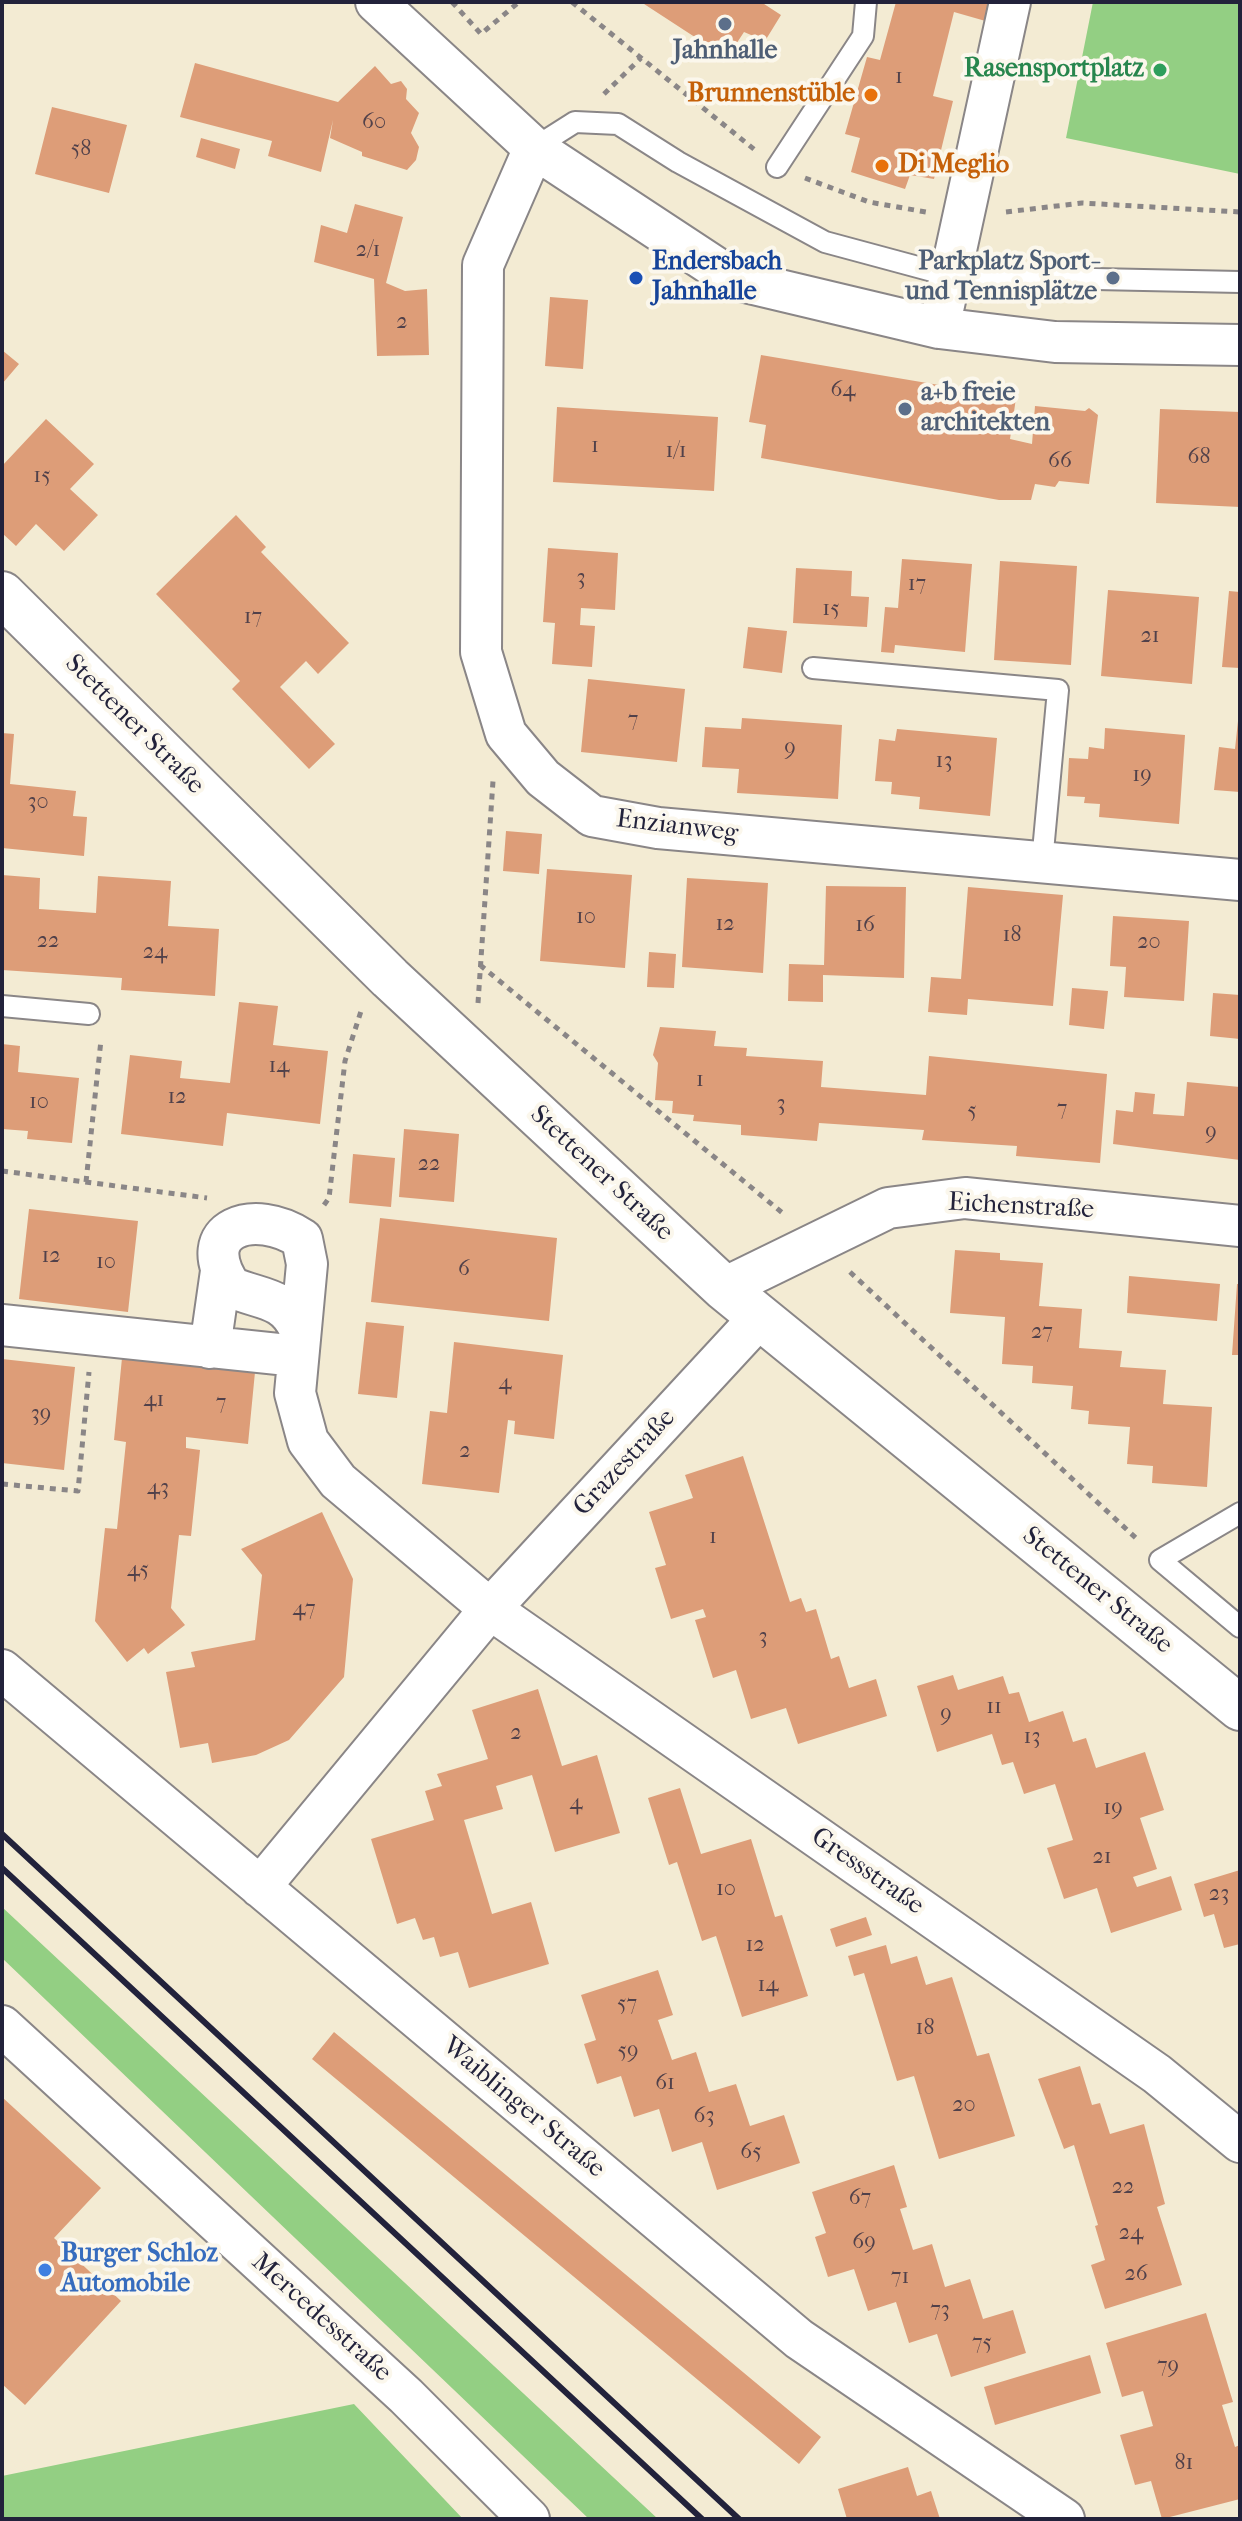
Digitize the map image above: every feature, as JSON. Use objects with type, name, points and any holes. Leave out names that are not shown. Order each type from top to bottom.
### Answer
[{"type":"street","points":[[376,2],[534,148],[733,279],[939,328],[1055,342],[1240,345]]},
{"type":"street","points":[[939,328],[1010,2]]},
{"type":"street","name":"Enzianweg","points":[[534,148],[483,265],[481,652],[506,734],[543,778],[592,816],[658,828],[1240,880]]},
{"type":"street","name":"Stettener Straße","points":[[2,594],[390,978],[724,1288],[1240,1708]]},
{"type":"street","name":"Eichenstraße","points":[[724,1288],[888,1208],[965,1198],[1240,1226]]},
{"type":"street","points":[[210,1348],[221,1251],[228,1231],[240,1223],[284,1227],[302,1239],[307,1264],[295,1393],[308,1441],[338,1481],[490,1609]]},
{"type":"street","points":[[221,1271],[231,1287],[271,1298],[293,1315],[298,1342]]},
{"type":"street","name":"Grazestraße","points":[[260,1887],[490,1609],[760,1317]]},
{"type":"street","points":[[2,1325],[210,1348],[298,1342]]},
{"type":"street","name":"Gressstraße","points":[[490,1609],[1157,2074],[1240,2142]]},
{"type":"street","name":"Waiblinger Straße","points":[[2,1670],[799,2339],[1064,2519]]},
{"type":"street","name":"Mercedesstraße","points":[[2,2026],[406,2396],[529,2519]]},
{"type":"lane","points":[[777,167],[863,36],[866,2]]},
{"type":"lane","points":[[534,148],[575,122],[618,124],[678,162],[825,242],[951,276],[1240,282]]},
{"type":"lane","points":[[813,668],[1058,690],[1042,862]]},
{"type":"lane","points":[[2,1006],[89,1014]]},
{"type":"lane","points":[[1240,1513],[1160,1560],[1240,1627]]},
{"type":"path","points":[[452,2],[481,34],[519,2]]},
{"type":"path","points":[[572,2],[777,167],[869,202],[964,219],[1082,203],[1240,212]]},
{"type":"path","points":[[480,965],[493,781],[506,734]]},
{"type":"path","points":[[302,1239],[329,1198],[345,1061],[360,1010],[390,978]]},
{"type":"path","points":[[86,1182],[104,1016],[89,1014]]},
{"type":"path","points":[[2,1171],[202,1196],[220,1204],[234,1227]]},
{"type":"path","points":[[2,1484],[78,1491],[92,1335]]},
{"type":"green space","name":"Rasensportplatz","points":[[1093,2],[1240,2],[1240,174],[1066,138]]},
{"type":"green space","points":[[2,1907],[658,2519],[589,2519],[2,1958]]},
{"type":"green space","points":[[354,2404],[463,2519],[2,2519],[2,2476]]},
{"type":"building","name":"Jahnhalle","points":[[641,2],[761,2],[781,15],[765,41],[744,32],[727,58]]},
{"type":"building","points":[[896,2],[994,2],[989,22],[954,12],[933,96],[953,101],[934,179],[910,175],[905,189],[851,172],[860,138],[845,134],[867,57],[880,60]]},
{"type":"building","points":[[195,63],[338,102],[375,66],[391,84],[401,81],[407,89],[406,99],[419,113],[411,133],[419,147],[416,160],[407,170],[362,156],[362,152],[330,138],[333,120],[321,172],[268,156],[272,141],[180,117]]},
{"type":"building","points":[[52,107],[127,125],[109,193],[35,174]]},
{"type":"building","points":[[201,138],[240,149],[235,169],[196,157]]},
{"type":"building","points":[[355,204],[403,217],[386,283],[405,291],[427,289],[429,355],[377,356],[374,279],[314,262],[321,225],[347,233]]},
{"type":"building","points":[[550,297],[588,300],[583,369],[545,366]]},
{"type":"building","points":[[2,350],[19,364],[2,384]]},
{"type":"building","points":[[761,355],[1016,398],[1010,439],[1032,444],[1035,406],[1085,411],[1089,408],[1098,415],[1089,484],[1059,481],[1055,487],[1035,484],[1031,500],[999,500],[761,458],[766,425],[749,422]]},
{"type":"building","points":[[557,407],[718,417],[714,491],[553,482]]},
{"type":"building","points":[[1160,409],[1240,412],[1240,507],[1156,503]]},
{"type":"building","points":[[46,419],[94,464],[70,489],[98,515],[64,551],[36,524],[16,546],[2,533],[2,466]]},
{"type":"building","points":[[236,515],[266,547],[261,552],[349,643],[318,674],[306,661],[280,687],[335,744],[309,769],[232,689],[240,681],[156,594]]},
{"type":"building","points":[[548,548],[618,553],[615,610],[581,608],[580,625],[595,626],[592,667],[552,664],[555,623],[543,622]]},
{"type":"building","points":[[902,559],[972,564],[965,652],[895,645],[894,653],[881,652],[885,607],[898,608]]},
{"type":"building","points":[[1000,561],[1077,566],[1071,665],[994,660]]},
{"type":"building","points":[[796,568],[852,571],[851,596],[869,597],[867,627],[793,623]]},
{"type":"building","points":[[1108,590],[1199,597],[1192,684],[1101,676]]},
{"type":"building","points":[[1229,591],[1240,592],[1240,668],[1222,667]]},
{"type":"building","points":[[748,627],[787,631],[782,673],[743,668]]},
{"type":"building","points":[[588,679],[685,689],[677,762],[581,752]]},
{"type":"building","points":[[742,718],[842,725],[838,799],[737,793],[739,769],[702,767],[705,727],[741,729]]},
{"type":"building","points":[[1238,721],[1240,792],[1214,790],[1219,747],[1235,749]]},
{"type":"building","points":[[1105,728],[1185,735],[1179,824],[1099,817],[1100,804],[1084,803],[1085,797],[1067,796],[1069,758],[1088,759],[1089,747],[1104,749]]},
{"type":"building","points":[[897,729],[997,738],[990,816],[919,809],[920,797],[891,794],[892,782],[875,781],[879,739],[895,741]]},
{"type":"building","points":[[2,733],[14,734],[10,784],[76,791],[73,816],[87,817],[84,856],[2,848]]},
{"type":"building","points":[[506,831],[542,834],[539,874],[503,871]]},
{"type":"building","points":[[547,869],[632,875],[625,968],[540,961]]},
{"type":"building","points":[[2,875],[40,878],[39,909],[96,913],[98,876],[171,881],[168,926],[219,929],[215,996],[121,990],[122,978],[2,970]]},
{"type":"building","points":[[687,878],[768,883],[763,973],[682,967]]},
{"type":"building","points":[[826,886],[906,887],[904,978],[823,975],[823,1002],[788,1001],[789,964],[824,965]]},
{"type":"building","points":[[968,887],[1063,895],[1053,1006],[968,999],[967,1015],[928,1012],[931,977],[961,979]]},
{"type":"building","points":[[1113,916],[1189,921],[1184,1001],[1124,997],[1126,967],[1110,966]]},
{"type":"building","points":[[649,952],[676,954],[674,988],[647,987]]},
{"type":"building","points":[[1072,988],[1108,991],[1104,1029],[1069,1025]]},
{"type":"building","points":[[1213,993],[1240,995],[1240,1039],[1210,1036]]},
{"type":"building","points":[[239,1002],[278,1006],[273,1045],[328,1051],[320,1124],[227,1113],[223,1146],[121,1134],[130,1055],[182,1061],[180,1078],[230,1083]]},
{"type":"building","points":[[660,1027],[716,1031],[714,1046],[747,1048],[746,1056],[823,1061],[821,1087],[926,1095],[929,1056],[1107,1074],[1100,1163],[1016,1156],[1017,1146],[922,1140],[924,1130],[819,1123],[817,1141],[741,1135],[741,1125],[693,1121],[694,1115],[672,1113],[673,1101],[655,1100],[658,1063],[653,1055]]},
{"type":"building","points":[[2,1044],[20,1046],[18,1072],[79,1078],[72,1143],[27,1139],[28,1131],[2,1129]]},
{"type":"building","points":[[1187,1082],[1240,1087],[1240,1160],[1113,1144],[1116,1110],[1133,1112],[1135,1092],[1155,1094],[1153,1114],[1184,1116]]},
{"type":"building","points":[[404,1129],[459,1134],[454,1202],[399,1197]]},
{"type":"building","points":[[353,1154],[395,1158],[391,1207],[349,1203]]},
{"type":"building","points":[[29,1209],[138,1221],[128,1312],[19,1299]]},
{"type":"building","points":[[380,1218],[557,1238],[549,1321],[371,1302]]},
{"type":"building","points":[[955,1250],[1000,1253],[1000,1260],[1043,1263],[1039,1306],[1082,1309],[1079,1348],[1122,1351],[1120,1367],[1166,1370],[1163,1404],[1212,1407],[1207,1487],[1152,1483],[1153,1466],[1127,1464],[1130,1427],[1088,1424],[1089,1411],[1071,1409],[1073,1386],[1032,1383],[1033,1366],[1002,1364],[1005,1317],[950,1313]]},
{"type":"building","points":[[1129,1276],[1220,1284],[1217,1321],[1127,1313]]},
{"type":"building","points":[[1237,1284],[1240,1284],[1240,1355],[1232,1355]]},
{"type":"building","points":[[366,1322],[404,1326],[397,1398],[358,1394]]},
{"type":"building","points":[[454,1342],[563,1355],[554,1439],[514,1434],[515,1421],[508,1420],[499,1493],[422,1484],[430,1411],[447,1413]]},
{"type":"building","points":[[122,1358],[255,1372],[248,1444],[186,1437],[186,1448],[200,1450],[191,1536],[179,1535],[171,1608],[185,1625],[148,1654],[144,1648],[127,1662],[95,1621],[105,1528],[117,1529],[126,1442],[114,1440]]},
{"type":"building","points":[[2,1359],[75,1367],[64,1470],[2,1463]]},
{"type":"building","points":[[743,1456],[790,1602],[801,1598],[806,1612],[816,1609],[831,1659],[839,1656],[849,1688],[876,1679],[887,1716],[798,1744],[786,1708],[751,1719],[736,1670],[713,1678],[695,1620],[706,1617],[703,1609],[671,1619],[655,1568],[666,1565],[649,1512],[693,1498],[685,1475]]},
{"type":"building","points":[[322,1512],[353,1579],[344,1677],[289,1740],[256,1755],[212,1763],[208,1743],[180,1748],[166,1672],[195,1667],[191,1652],[255,1640],[262,1575],[241,1549]]},
{"type":"building","points":[[953,1675],[958,1690],[1003,1676],[1009,1694],[1019,1692],[1029,1722],[1063,1711],[1073,1742],[1086,1738],[1096,1768],[1145,1752],[1164,1810],[1140,1818],[1157,1869],[1133,1877],[1137,1887],[1171,1876],[1182,1910],[1111,1933],[1097,1888],[1064,1899],[1047,1848],[1073,1840],[1055,1784],[1024,1794],[1013,1762],[1002,1765],[992,1734],[937,1752],[917,1686]]},
{"type":"building","points":[[538,1689],[562,1766],[597,1755],[620,1833],[555,1852],[532,1775],[496,1786],[503,1809],[464,1820],[492,1914],[531,1902],[549,1964],[469,1988],[458,1952],[440,1957],[434,1937],[423,1940],[415,1918],[397,1924],[371,1839],[434,1820],[425,1791],[442,1786],[437,1774],[488,1759],[472,1710]]},
{"type":"building","points":[[680,1788],[701,1854],[751,1839],[775,1917],[782,1915],[808,1996],[742,2017],[716,1936],[702,1941],[677,1862],[669,1865],[648,1798]]},
{"type":"building","points":[[1240,1870],[1240,1944],[1224,1948],[1214,1914],[1204,1917],[1194,1884]]},
{"type":"building","points":[[866,1917],[872,1935],[836,1947],[830,1929]]},
{"type":"building","points":[[886,1945],[891,1964],[917,1956],[926,1985],[952,1977],[977,2056],[989,2053],[1015,2136],[939,2159],[914,2076],[897,2081],[864,1973],[854,1976],[848,1956]]},
{"type":"building","points":[[658,1970],[673,2015],[658,2020],[672,2060],[696,2052],[709,2092],[736,2084],[750,2126],[784,2115],[800,2163],[717,2190],[702,2142],[672,2152],[659,2109],[634,2117],[621,2076],[597,2084],[584,2044],[596,2040],[581,1995]]},
{"type":"building","points":[[334,2032],[821,2437],[799,2464],[312,2059]]},
{"type":"building","points":[[1080,2066],[1092,2105],[1100,2103],[1110,2134],[1144,2124],[1165,2204],[1157,2207],[1182,2285],[1105,2309],[1091,2265],[1105,2260],[1095,2226],[1098,2225],[1074,2145],[1064,2149],[1038,2079]]},
{"type":"building","name":"Burger Schloz Automobile","points":[[2,2097],[101,2188],[54,2238],[121,2301],[25,2405],[2,2384]]},
{"type":"building","points":[[894,2165],[907,2207],[900,2209],[913,2250],[932,2244],[945,2287],[970,2279],[983,2319],[1013,2310],[1026,2353],[951,2377],[937,2334],[909,2343],[896,2302],[868,2311],[854,2269],[828,2277],[815,2237],[826,2233],[812,2192]]},
{"type":"building","points":[[1206,2313],[1233,2402],[1222,2405],[1235,2447],[1240,2445],[1240,2499],[1162,2519],[1151,2481],[1135,2485],[1120,2435],[1153,2426],[1143,2391],[1122,2397],[1106,2343]]},
{"type":"building","points":[[1090,2355],[1101,2393],[995,2425],[984,2387]]},
{"type":"building","points":[[908,2467],[917,2496],[931,2491],[940,2519],[847,2519],[838,2489]]},
{"type":"railway","points":[[2,1834],[739,2519]]},
{"type":"railway","points":[[2,1868],[702,2519]]},
{"type":"place","name":"Jahnhalle","points":[[725,24]]},
{"type":"place","name":"Rasensportplatz","points":[[1160,70]]},
{"type":"place","name":"Brunnenstüble","points":[[871,95]]},
{"type":"place","name":"Di Meglio","points":[[882,166]]},
{"type":"place","name":"Endersbach Jahnhalle","points":[[636,278]]},
{"type":"place","name":"Parkplatz Sport- und Tennisplätze","points":[[1113,278]]},
{"type":"place","name":"a+b freie architekten","points":[[905,409]]},
{"type":"place","name":"Burger Schloz Automobile","points":[[45,2270]]}]
